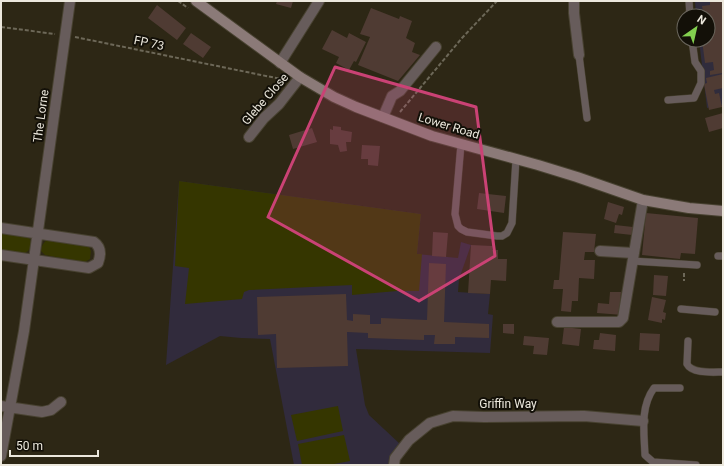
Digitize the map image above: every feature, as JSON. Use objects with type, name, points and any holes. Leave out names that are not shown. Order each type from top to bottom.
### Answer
[{"type":"street","name":"The Lorne","points":[[1,456],[6,406],[24,331],[70,1]]},
{"type":"street","name":"Lower Road","points":[[196,1],[300,77],[334,97],[382,117],[432,136],[578,177],[643,200],[689,208],[723,211]]},
{"type":"street","points":[[280,63],[319,1]]},
{"type":"street","points":[[574,1],[579,55]]},
{"type":"street","points":[[382,117],[392,96],[400,91],[436,47]]},
{"type":"street","name":"Glebe Close","points":[[249,137],[264,118],[279,104],[300,77]]},
{"type":"street","points":[[557,322],[619,322],[623,318],[643,200]]},
{"type":"street","points":[[1,228],[94,242],[99,248],[100,257],[98,262],[89,268],[1,255]]},
{"type":"street","points":[[600,251],[633,257]]},
{"type":"street","points":[[6,406],[42,412],[51,410],[61,402]]},
{"type":"street","name":"Griffin Way","points":[[394,465],[395,458],[409,440],[430,423],[453,416],[584,416],[643,421]]},
{"type":"lane","points":[[668,100],[694,98],[701,83],[701,71],[695,62],[693,48]]},
{"type":"lane","points":[[579,55],[587,118]]},
{"type":"lane","points":[[461,144],[455,214],[458,226],[467,232],[496,236],[502,236],[507,233],[512,223],[516,159]]},
{"type":"lane","points":[[633,257],[697,265]]},
{"type":"lane","points":[[682,309],[714,312]]},
{"type":"lane","points":[[688,342],[688,367],[693,370],[723,372]]},
{"type":"lane","points":[[680,388],[654,388],[648,396],[643,421],[645,455],[653,462],[696,465]]},
{"type":"path","points":[[393,121],[462,38],[497,1]]},
{"type":"path","name":"FP 73","points":[[1,27],[65,35],[281,79],[291,71]]},
{"type":"highlighted area","points":[[335,67],[476,107],[495,256],[419,301],[268,217]]},
{"type":"shaded area","points":[[695,1],[723,1],[723,105],[707,108],[700,48],[716,48],[716,8],[695,8]]},
{"type":"shaded area","points":[[179,181],[421,214],[417,254],[458,258],[461,242],[471,245],[459,279],[458,292],[490,294],[488,314],[493,315],[490,353],[356,349],[365,405],[369,415],[400,444],[389,465],[294,465],[270,339],[220,336],[166,365]]},
{"type":"shaded area","points":[[179,181],[421,214],[417,254],[422,254],[419,291],[397,291],[352,295],[352,285],[249,290],[244,292],[242,299],[185,304],[189,268],[175,266]]},
{"type":"shaded area","points":[[1,233],[29,238],[31,242],[30,248],[25,253],[1,250]]},
{"type":"shaded area","points":[[48,239],[89,247],[91,251],[90,259],[85,262],[45,255],[41,249]]},
{"type":"shaded area","points":[[338,406],[343,431],[297,441],[291,415]]},
{"type":"shaded area","points":[[344,435],[350,461],[329,465],[302,465],[298,444]]},
{"type":"building","points":[[277,1],[293,1],[291,8],[276,4]]},
{"type":"building","points":[[710,1],[723,1],[723,73],[710,75],[710,71],[714,70],[713,62],[705,63],[703,48],[716,48],[716,8],[702,8],[702,6],[710,5]]},
{"type":"building","points":[[157,5],[186,28],[177,40],[148,18]]},
{"type":"building","points":[[371,8],[399,19],[400,16],[412,21],[406,38],[415,43],[412,52],[420,55],[398,81],[358,65],[370,37],[360,34]]},
{"type":"building","points":[[332,30],[347,38],[349,33],[366,42],[356,62],[354,61],[349,70],[336,63],[339,57],[322,49]]},
{"type":"building","points":[[191,33],[211,47],[203,58],[183,44]]},
{"type":"building","points":[[723,74],[723,88],[714,90],[715,94],[719,93],[722,107],[709,110],[704,84],[707,83],[706,78]]},
{"type":"building","points":[[723,113],[723,128],[709,132],[705,118]]},
{"type":"building","points":[[333,126],[341,127],[341,130],[352,132],[351,142],[346,142],[347,151],[340,152],[338,145],[330,144],[330,129],[333,130]]},
{"type":"building","points":[[312,128],[317,142],[293,149],[289,135]]},
{"type":"building","points":[[362,145],[380,146],[378,166],[368,165],[368,159],[361,159]]},
{"type":"building","points":[[479,193],[506,196],[504,213],[477,209]]},
{"type":"building","points":[[608,202],[624,207],[622,215],[619,214],[616,223],[604,219]]},
{"type":"building","points":[[646,213],[698,218],[695,254],[681,253],[680,259],[642,255]]},
{"type":"building","points":[[615,225],[633,227],[632,235],[614,233]]},
{"type":"building","points":[[433,232],[448,233],[446,257],[432,256]]},
{"type":"building","points":[[563,232],[596,234],[594,252],[585,252],[584,260],[595,260],[594,279],[579,278],[578,301],[572,301],[571,312],[561,311],[563,289],[553,289],[554,280],[559,280]]},
{"type":"building","points":[[471,245],[492,246],[492,250],[498,250],[498,259],[507,259],[506,281],[491,280],[490,294],[468,293]]},
{"type":"building","points":[[429,263],[446,264],[444,322],[489,324],[489,338],[455,337],[455,344],[434,344],[435,335],[424,335],[424,340],[368,338],[368,333],[347,332],[348,366],[277,368],[276,334],[258,335],[257,297],[346,294],[347,320],[353,321],[353,314],[370,315],[370,324],[381,324],[381,318],[427,320]]},
{"type":"building","points":[[654,275],[668,276],[666,296],[653,295]]},
{"type":"building","points":[[610,292],[621,292],[620,304],[624,304],[623,315],[597,313],[598,303],[609,304]]},
{"type":"building","points":[[652,297],[666,300],[663,312],[666,313],[665,320],[662,319],[662,323],[648,320]]},
{"type":"building","points":[[503,324],[514,324],[514,334],[503,333]]},
{"type":"building","points":[[564,327],[581,329],[579,346],[562,344]]},
{"type":"building","points":[[600,333],[616,335],[615,351],[593,349],[594,340],[599,340]]},
{"type":"building","points":[[640,333],[660,334],[659,351],[639,350]]},
{"type":"building","points":[[524,336],[549,338],[547,355],[533,354],[534,346],[523,345]]}]
